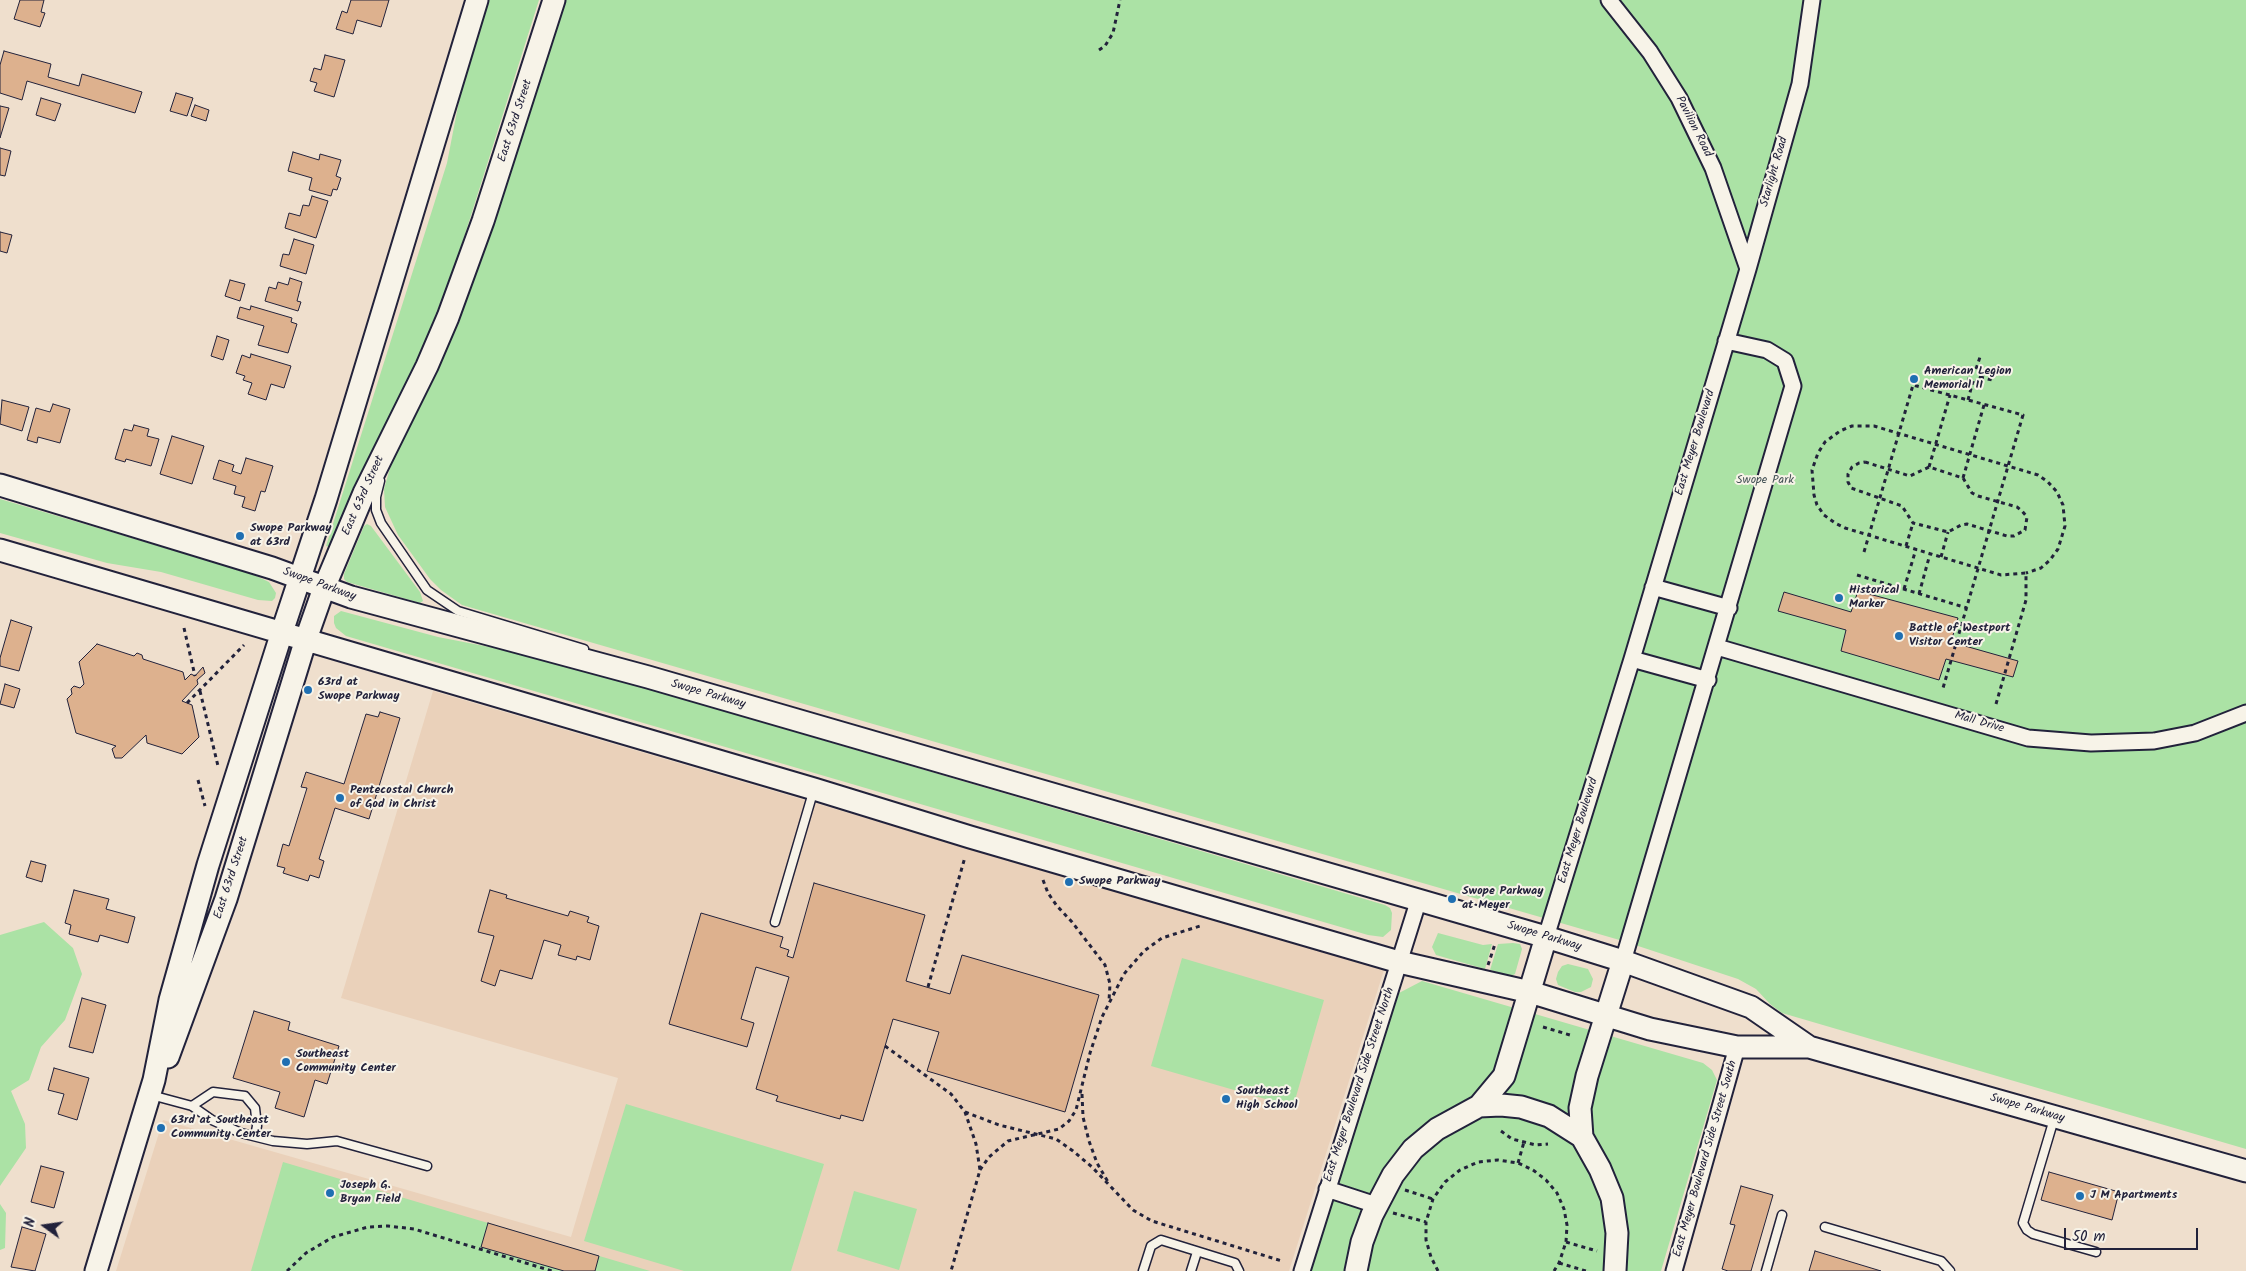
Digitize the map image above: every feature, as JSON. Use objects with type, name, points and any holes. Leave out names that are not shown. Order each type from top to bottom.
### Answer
[{"type":"main road","name":"East 63rd Street","points":[[96,1271],[151,1087],[170,1000],[205,874],[326,499],[476,0]]},
{"type":"main road","name":"East 63rd Street","points":[[151,1087],[172,1050],[226,899],[306,640],[324,588],[364,493],[427,366],[483,221],[554,0]]},
{"type":"main road","name":"Swope Parkway","points":[[0,485],[272,568],[324,588],[648,677],[1546,937],[1623,961],[1751,1006],[1809,1047]]},
{"type":"main road","name":"Swope Parkway","points":[[0,550],[814,789],[970,838],[1399,962],[1530,992],[1650,1030],[1737,1047],[1809,1047],[2246,1171]]},
{"type":"main road","name":"East Meyer Boulevard","points":[[1356,1271],[1362,1242],[1383,1208],[1393,1175],[1413,1149],[1437,1129],[1480,1106],[1504,1076],[1546,937]]},
{"type":"main road","points":[[1616,1271],[1617,1233],[1612,1198],[1600,1169],[1582,1137],[1580,1108],[1623,961]]},
{"type":"main road","points":[[1480,1106],[1501,1104],[1520,1107],[1549,1116],[1582,1137]]},
{"type":"street","name":"Pavilion Road","points":[[1609,0],[1650,52],[1679,98],[1714,168],[1748,269]]},
{"type":"street","name":"Starlight Road","points":[[1726,341],[1800,84],[1812,0]]},
{"type":"street","points":[[1623,961],[1708,680],[1793,386],[1785,361],[1767,350],[1726,341]]},
{"type":"street","name":"East Meyer Boulevard","points":[[1546,937],[1632,659],[1726,341]]},
{"type":"street","points":[[1653,587],[1728,608]]},
{"type":"street","name":"Mall Drive","points":[[1717,647],[2028,738],[2091,743],[2154,741],[2194,733],[2246,713]]},
{"type":"street","points":[[1632,659],[1708,680]]},
{"type":"street","name":"East Meyer Boulevard Side Street North","points":[[1302,1271],[1419,899]]},
{"type":"street","name":"East Meyer Boulevard Side Street South","points":[[1674,1271],[1737,1047]]},
{"type":"street","points":[[1327,1189],[1383,1208]]},
{"type":"lane","points":[[427,366],[378,486],[376,497],[376,510],[381,523],[417,578],[427,590],[458,611],[572,645],[648,677]]},
{"type":"lane","points":[[775,922],[814,789]]},
{"type":"lane","points":[[151,1087],[192,1106],[212,1120],[241,1133],[273,1141],[307,1144],[337,1141],[426,1166]]},
{"type":"lane","points":[[192,1106],[214,1092],[246,1096],[255,1108],[257,1126],[255,1136]]},
{"type":"lane","points":[[2055,1117],[2023,1223],[2027,1230],[2033,1234],[2096,1252]]},
{"type":"lane","points":[[1766,1271],[1782,1215]]},
{"type":"lane","points":[[1825,1227],[1941,1261],[1950,1271]]},
{"type":"lane","points":[[1143,1271],[1151,1246],[1161,1240],[1235,1263],[1239,1271]]},
{"type":"lane","points":[[1191,1271],[1197,1252]]},
{"type":"path","points":[[1099,50],[1110,40],[1116,24],[1120,0]]},
{"type":"path","points":[[1976,369],[1980,357]]},
{"type":"path","points":[[1970,368],[1982,371],[1979,382],[1967,379],[1969,373],[1970,368]]},
{"type":"path","points":[[1958,370],[1969,373]]},
{"type":"path","points":[[1980,377],[1992,380]]},
{"type":"path","points":[[1968,400],[1973,381]]},
{"type":"path","points":[[1864,552],[1913,385],[2023,415],[1943,688]]},
{"type":"path","points":[[1929,467],[1950,395]]},
{"type":"path","points":[[1963,478],[1984,404]]},
{"type":"path","points":[[1852,426],[1874,426],[1899,433],[2030,472],[2048,482],[2058,492],[2066,516],[2066,526],[2058,549],[2050,560],[2041,568],[2026,573],[2012,576],[2001,575],[1845,528],[1824,514],[1817,505],[1812,480],[1814,464],[1825,442],[1840,431],[1852,426]]},
{"type":"path","points":[[1865,462],[1910,476],[1929,467],[1963,478],[1972,493],[2022,511],[2027,517],[2027,526],[2020,534],[2014,536],[1968,524],[1961,525],[1948,532],[1913,523],[1902,506],[1851,488],[1848,482],[1848,474],[1852,467],[1859,463],[1865,462]]},
{"type":"path","points":[[1906,546],[1913,523]]},
{"type":"path","points":[[1941,557],[1948,532]]},
{"type":"path","points":[[1904,589],[1916,549]]},
{"type":"path","points":[[1919,594],[1930,554]]},
{"type":"path","points":[[1996,704],[2026,600],[2026,573]]},
{"type":"path","points":[[1857,576],[1967,608]]},
{"type":"path","points":[[184,628],[196,676]]},
{"type":"path","points":[[187,703],[244,645]]},
{"type":"path","points":[[200,690],[218,766]]},
{"type":"path","points":[[198,780],[205,806]]},
{"type":"path","points":[[928,988],[964,857]]},
{"type":"path","points":[[1043,880],[1056,906],[1072,922],[1105,965],[1110,984],[1109,1001]]},
{"type":"path","points":[[951,1271],[980,1170],[989,1157],[1008,1141],[1059,1129],[1069,1122],[1076,1110],[1090,1054],[1109,1001],[1124,974],[1144,951],[1162,938],[1200,926]]},
{"type":"path","points":[[1487,969],[1495,944]]},
{"type":"path","points":[[1543,1027],[1570,1035]]},
{"type":"path","points":[[885,1046],[951,1094],[965,1112],[976,1144],[980,1170]]},
{"type":"path","points":[[1081,1090],[1089,1141],[1097,1163],[1112,1190]]},
{"type":"path","points":[[965,1112],[998,1125],[1038,1133],[1056,1139],[1073,1150],[1134,1210],[1152,1221],[1282,1261]]},
{"type":"path","points":[[1501,1130],[1509,1138],[1536,1145],[1548,1144]]},
{"type":"path","points":[[1518,1163],[1524,1142]]},
{"type":"path","points":[[1438,1271],[1426,1240],[1426,1222],[1433,1198],[1445,1182],[1460,1170],[1478,1162],[1498,1160],[1518,1163],[1533,1170],[1546,1180],[1557,1193],[1564,1209],[1567,1225],[1566,1242],[1560,1262],[1554,1271]]},
{"type":"path","points":[[1402,1190],[1433,1198]]},
{"type":"path","points":[[1383,1208],[1426,1222]]},
{"type":"path","points":[[287,1271],[306,1253],[333,1237],[368,1227],[388,1226],[414,1229],[552,1271]]},
{"type":"path","points":[[1566,1242],[1598,1251]]},
{"type":"path","points":[[1560,1262],[1586,1271]]},
{"type":"shaded area","points":[[433,691],[1384,970],[1289,1271],[116,1271],[163,1120],[571,1237],[618,1078],[341,998]]},
{"type":"green space","points":[[487,0],[539,0],[455,266],[424,344],[333,548],[326,546],[447,163],[465,70]]},
{"type":"green space","name":"Swope Park","points":[[566,0],[2246,0],[2246,1149],[1782,1013],[1770,1004],[1756,989],[1738,979],[1623,941],[462,605],[441,590],[430,579],[398,535],[385,507],[384,489],[390,468],[456,320]]},
{"type":"green space","points":[[0,499],[250,573],[269,582],[276,593],[275,598],[272,601],[258,600],[161,572],[107,563],[0,533]]},
{"type":"green space","points":[[367,524],[371,526],[420,592],[423,601],[420,603],[347,582],[344,579],[344,574],[364,526]]},
{"type":"green space","points":[[341,611],[438,637],[536,656],[1385,905],[1390,908],[1392,913],[1391,930],[1383,937],[1368,935],[346,636],[336,628],[334,623],[334,616]]},
{"type":"green space","points":[[44,922],[73,948],[82,974],[65,1020],[41,1047],[29,1080],[11,1091],[25,1124],[26,1148],[0,1186],[0,935]]},
{"type":"green space","points":[[1438,933],[1483,945],[1492,944],[1485,969],[1436,955],[1432,947]]},
{"type":"green space","points":[[1498,944],[1520,944],[1522,949],[1515,974],[1511,976],[1490,970]]},
{"type":"green space","points":[[1182,958],[1324,1000],[1293,1107],[1151,1066]]},
{"type":"green space","points":[[1568,964],[1588,969],[1593,979],[1591,987],[1581,992],[1575,992],[1558,985],[1556,979],[1558,972],[1562,966]]},
{"type":"green space","points":[[1422,981],[1703,1063],[1712,1070],[1717,1080],[1661,1271],[1308,1271],[1399,993]]},
{"type":"green space","points":[[626,1104],[824,1164],[791,1271],[684,1271],[584,1241]]},
{"type":"green space","name":"Joseph G. Bryan Field","points":[[283,1162],[488,1223],[650,1271],[251,1271]]},
{"type":"green space","points":[[854,1191],[917,1209],[899,1270],[837,1251]]},
{"type":"green space","points":[[0,1204],[6,1213],[5,1248],[0,1250]]},
{"type":"building","points":[[20,0],[44,0],[41,12],[45,13],[40,27],[14,19]]},
{"type":"building","points":[[351,0],[389,0],[381,27],[357,20],[353,34],[336,29],[342,11],[347,13]]},
{"type":"building","points":[[4,51],[51,64],[48,77],[79,86],[82,74],[142,92],[135,113],[27,81],[22,100],[0,93],[0,65]]},
{"type":"building","points":[[325,55],[345,60],[334,97],[314,91],[317,83],[310,81],[314,68],[321,70]]},
{"type":"building","points":[[176,93],[193,98],[187,116],[170,111]]},
{"type":"building","points":[[41,98],[61,104],[55,121],[36,115]]},
{"type":"building","points":[[195,105],[209,110],[206,121],[191,116]]},
{"type":"building","points":[[0,106],[9,108],[0,138]]},
{"type":"building","points":[[0,148],[11,151],[5,176],[0,175]]},
{"type":"building","points":[[293,152],[319,160],[320,154],[341,160],[336,176],[341,178],[337,190],[333,189],[331,196],[309,190],[312,178],[288,171]]},
{"type":"building","points":[[312,196],[328,201],[316,238],[285,228],[289,213],[300,216],[303,205],[309,206]]},
{"type":"building","points":[[0,232],[12,235],[7,253],[0,251]]},
{"type":"building","points":[[294,239],[314,245],[306,274],[280,266],[283,254],[289,255]]},
{"type":"building","points":[[290,278],[302,282],[297,301],[301,302],[298,311],[265,301],[269,287],[276,289],[278,282],[288,285]]},
{"type":"building","points":[[230,280],[245,284],[240,301],[225,296]]},
{"type":"building","points":[[251,306],[292,318],[291,322],[297,324],[288,353],[258,345],[264,326],[237,318],[240,307],[250,310]]},
{"type":"building","points":[[217,336],[229,340],[223,360],[211,356]]},
{"type":"building","points":[[251,354],[291,366],[284,388],[271,384],[266,400],[248,394],[252,383],[243,380],[245,376],[236,373],[242,355],[250,358]]},
{"type":"building","points":[[2,400],[29,407],[22,431],[0,424]]},
{"type":"building","points":[[53,404],[70,409],[60,443],[38,437],[37,443],[27,440],[36,408],[50,412]]},
{"type":"building","points":[[134,425],[149,429],[147,436],[159,439],[151,466],[126,459],[125,462],[115,459],[124,429],[132,431]]},
{"type":"building","points":[[172,436],[204,446],[192,484],[160,474]]},
{"type":"building","points":[[246,458],[273,466],[265,492],[261,491],[255,511],[242,507],[245,497],[234,494],[236,486],[213,479],[219,460],[234,465],[232,471],[241,474]]},
{"type":"building","name":"Battle of Westport Visitor Center","points":[[1858,591],[1958,618],[1951,642],[2018,661],[2013,677],[1946,659],[1939,680],[1841,651],[1846,630],[1778,611],[1784,592],[1851,612]]},
{"type":"building","points":[[11,620],[32,627],[19,671],[0,666],[0,658]]},
{"type":"building","points":[[97,644],[134,656],[137,653],[142,655],[143,659],[183,672],[185,680],[191,674],[195,676],[203,667],[205,673],[197,680],[198,684],[182,701],[192,705],[199,737],[182,754],[147,743],[146,735],[122,758],[115,758],[112,749],[116,746],[76,733],[67,699],[72,694],[71,689],[74,686],[80,688],[84,684],[79,662]]},
{"type":"building","points":[[5,684],[20,689],[14,708],[0,704]]},
{"type":"building","name":"Pentecostal Church of God in Christ","points":[[380,712],[400,718],[369,819],[335,808],[319,859],[324,861],[319,878],[310,875],[308,881],[283,873],[285,868],[277,866],[283,844],[289,846],[307,788],[301,787],[306,772],[344,784],[366,714],[378,717]]},
{"type":"building","points":[[31,861],[46,865],[42,882],[26,877]]},
{"type":"building","points":[[814,883],[925,915],[906,981],[950,994],[962,955],[1099,995],[1065,1112],[927,1071],[939,1032],[893,1019],[863,1121],[841,1115],[840,1119],[776,1101],[778,1096],[756,1089],[789,977],[756,967],[741,1019],[754,1023],[747,1047],[669,1024],[701,913],[783,937],[780,947],[789,950],[787,956],[793,958]]},
{"type":"building","points":[[74,890],[109,899],[106,909],[135,917],[128,943],[100,935],[98,942],[69,934],[71,925],[65,923]]},
{"type":"building","points":[[490,890],[507,895],[506,898],[568,916],[570,911],[589,917],[587,922],[599,926],[590,960],[577,956],[576,960],[558,955],[561,945],[544,940],[532,979],[500,970],[495,986],[481,981],[494,936],[478,932]]},
{"type":"building","points":[[82,998],[106,1005],[93,1053],[69,1047]]},
{"type":"building","name":"Southeast Community Center","points":[[254,1011],[290,1022],[288,1030],[339,1046],[327,1084],[315,1080],[304,1117],[275,1108],[280,1092],[233,1078]]},
{"type":"building","points":[[54,1068],[89,1078],[77,1120],[58,1114],[64,1094],[48,1090]]},
{"type":"building","points":[[41,1166],[64,1172],[54,1208],[31,1202]]},
{"type":"building","name":"J M Apartments","points":[[2049,1172],[2119,1192],[2112,1220],[2041,1200]]},
{"type":"building","points":[[1741,1186],[1773,1195],[1751,1271],[1728,1271],[1722,1269],[1735,1225],[1730,1224]]},
{"type":"building","points":[[488,1223],[599,1256],[595,1271],[564,1271],[481,1247]]},
{"type":"building","points":[[22,1227],[46,1234],[35,1271],[11,1267]]},
{"type":"building","points":[[1815,1251],[1881,1271],[1809,1271]]},
{"type":"place","name":"American Legion Memorial II","points":[[1914,379]]},
{"type":"place","name":"Swope Parkway at 63rd","points":[[240,536]]},
{"type":"place","name":"Historical Marker","points":[[1839,598]]},
{"type":"place","name":"Battle of Westport Visitor Center","points":[[1899,636]]},
{"type":"place","name":"63rd at Swope Parkway","points":[[308,690]]},
{"type":"place","name":"Pentecostal Church of God in Christ","points":[[340,798]]},
{"type":"place","name":"Swope Parkway","points":[[1069,882]]},
{"type":"place","name":"Swope Parkway at Meyer","points":[[1452,899]]},
{"type":"place","name":"Southeast Community Center","points":[[286,1062]]},
{"type":"place","name":"Southeast High School","points":[[1226,1099]]},
{"type":"place","name":"63rd at Southeast Community Center","points":[[161,1128]]},
{"type":"place","name":"Joseph G. Bryan Field","points":[[330,1193]]},
{"type":"place","name":"J M Apartments","points":[[2080,1196]]}]
